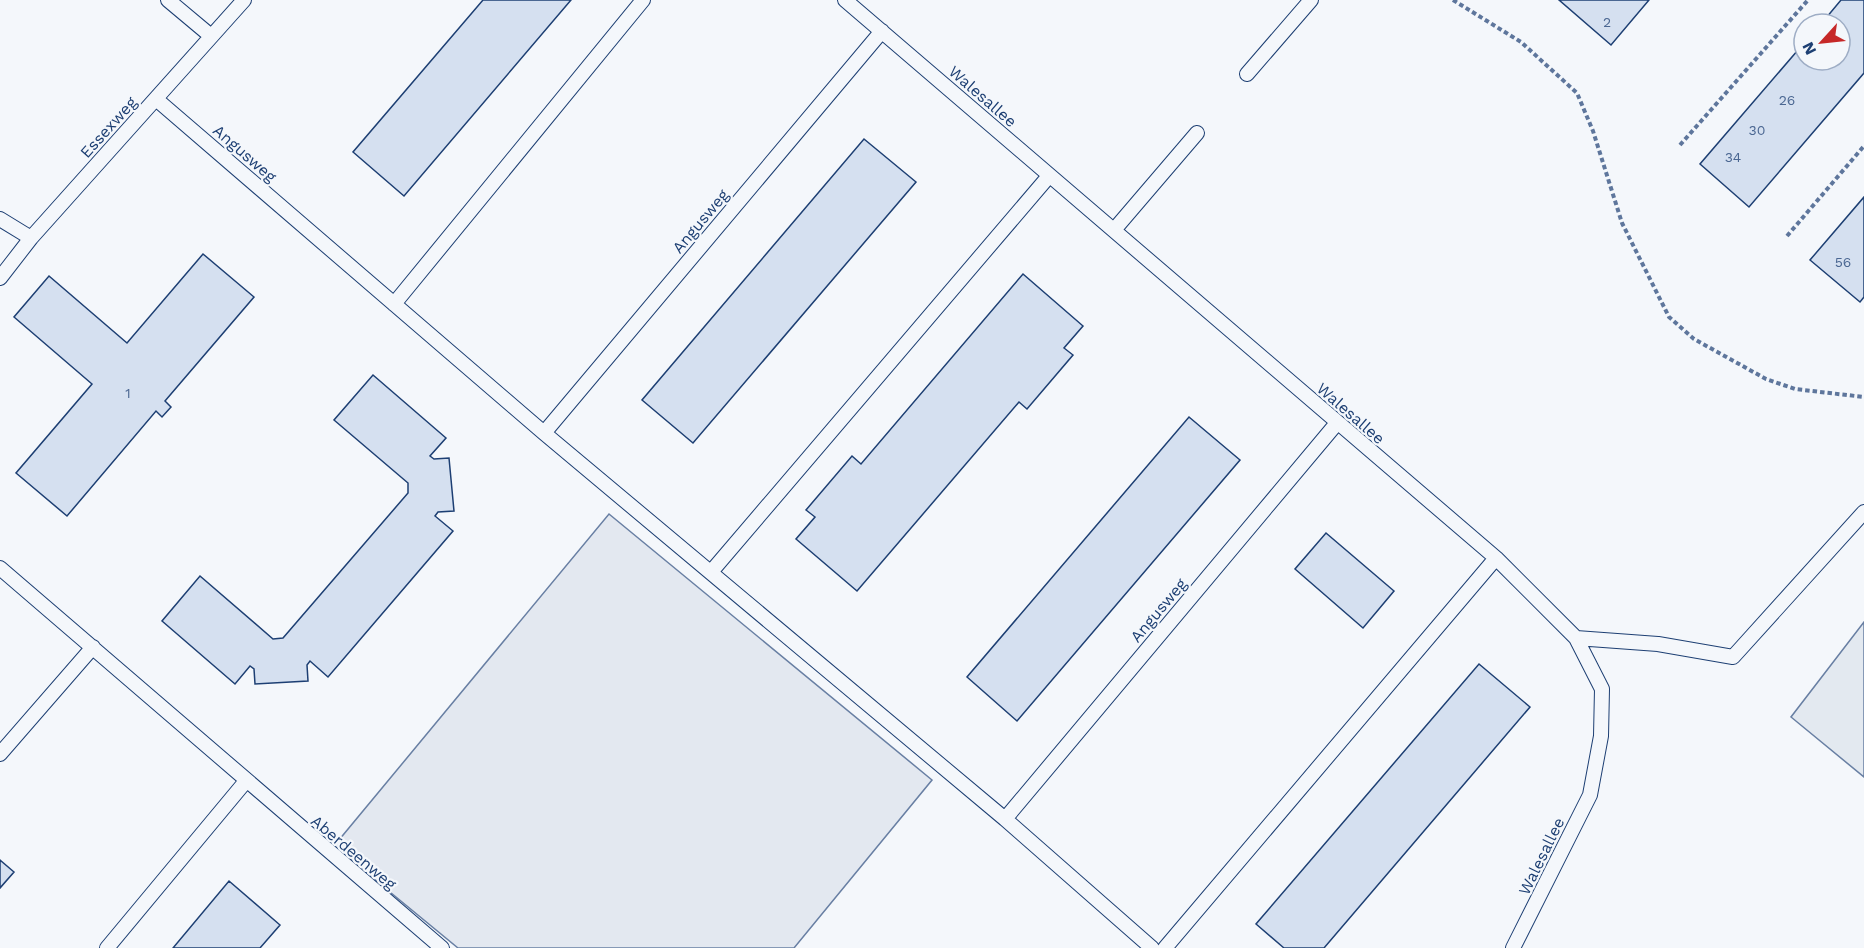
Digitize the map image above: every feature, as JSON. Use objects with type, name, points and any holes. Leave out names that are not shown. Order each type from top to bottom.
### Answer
[{"type":"lane","points":[[168,0],[211,36]]},
{"type":"lane","name":"Essexweg","points":[[0,278],[31,238],[244,0]]},
{"type":"lane","points":[[394,304],[643,0]]},
{"type":"lane","name":"Walesallee","points":[[845,0],[1496,558],[1576,638],[1602,689],[1601,736],[1590,795],[1513,948]]},
{"type":"lane","points":[[1247,74],[1311,0]]},
{"type":"lane","name":"Angusweg","points":[[544,433],[882,31]]},
{"type":"lane","name":"Angusweg","points":[[156,99],[544,433],[1005,819],[1152,948]]},
{"type":"lane","points":[[1114,230],[1197,133]]},
{"type":"lane","points":[[711,572],[1049,176]]},
{"type":"lane","points":[[0,219],[31,238]]},
{"type":"lane","name":"Angusweg","points":[[1005,819],[1337,423]]},
{"type":"lane","points":[[1576,638],[1658,644],[1734,657],[1864,512]]},
{"type":"lane","points":[[1165,948],[1496,558]]},
{"type":"lane","name":"Aberdeenweg","points":[[0,568],[441,948]]},
{"type":"lane","points":[[0,754],[93,647]]},
{"type":"lane","points":[[107,948],[246,781]]},
{"type":"path","points":[[1453,0],[1521,42],[1577,93],[1593,131],[1622,223],[1670,317],[1694,339],[1766,379],[1795,389],[1864,397]]},
{"type":"path","points":[[1680,145],[1808,0]]},
{"type":"path","points":[[1786,236],[1864,146]]},
{"type":"shaded area","points":[[609,514],[932,780],[794,948],[458,948],[334,846]]},
{"type":"shaded area","points":[[1864,622],[1864,777],[1791,717]]},
{"type":"building","points":[[483,0],[571,0],[404,196],[353,152]]},
{"type":"building","points":[[1559,0],[1649,0],[1611,45]]},
{"type":"building","points":[[1841,0],[1864,0],[1864,73],[1749,207],[1700,164],[1792,57],[1792,72],[1852,72],[1852,12],[1831,12]]},
{"type":"building","points":[[864,139],[916,182],[693,443],[642,400]]},
{"type":"building","points":[[1864,197],[1864,297],[1860,302],[1810,260]]},
{"type":"building","points":[[203,254],[254,297],[165,401],[171,407],[162,417],[156,411],[67,516],[16,473],[92,384],[14,317],[49,276],[127,343]]},
{"type":"building","points":[[1023,274],[1083,326],[1064,348],[1073,355],[1027,409],[1019,402],[857,591],[796,539],[815,517],[806,510],[852,456],[861,464]]},
{"type":"building","points":[[373,375],[446,438],[430,456],[434,459],[449,458],[454,511],[438,512],[435,516],[453,531],[328,677],[310,661],[307,665],[308,681],[255,684],[254,669],[250,666],[235,684],[162,621],[200,576],[273,639],[283,638],[408,493],[408,483],[334,420]]},
{"type":"building","points":[[1189,417],[1240,460],[1017,721],[967,677]]},
{"type":"building","points":[[1326,533],[1394,591],[1363,628],[1295,569]]},
{"type":"building","points":[[1479,664],[1530,707],[1324,948],[1284,948],[1256,924]]},
{"type":"building","points":[[0,860],[14,872],[0,888]]},
{"type":"building","points":[[229,881],[280,925],[260,948],[173,948]]}]
